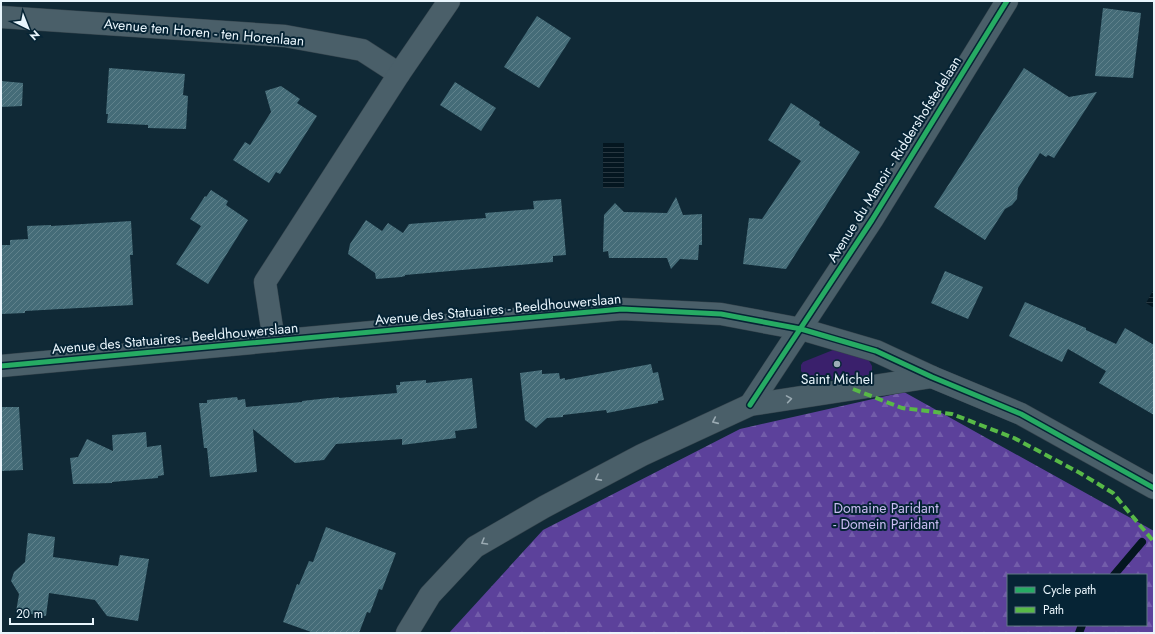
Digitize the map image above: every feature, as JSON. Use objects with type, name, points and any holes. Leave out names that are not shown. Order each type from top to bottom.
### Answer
[{"type":"street","points":[[274,341],[265,282],[449,1]]},
{"type":"street","name":"Avenue du Manoir - Riddershofstedelaan","points":[[750,405],[872,220],[1007,1]]},
{"type":"street","name":"Avenue ten Horen - ten Horenlaan","points":[[1,17],[285,36],[362,50],[400,74]]},
{"type":"street","name":"Avenue des Statuaires - Beeldhouwerslaan","points":[[1,366],[622,309],[721,314],[801,329],[876,351],[932,377],[1021,414],[1154,488]]},
{"type":"street","points":[[407,633],[430,595],[475,547],[544,507],[642,455],[750,405],[932,377]]},
{"type":"shaded area","points":[[833,350],[838,350],[868,359],[872,366],[872,371],[866,377],[815,381],[806,377],[801,371],[801,365],[803,362]]},
{"type":"green space","name":"Domaine Paridant - Domein Paridant","points":[[904,392],[1154,531],[1154,633],[449,633],[543,530],[740,429]]},
{"type":"water","points":[[603,143],[624,143],[624,188],[603,188]]},
{"type":"water","points":[[1154,289],[1154,308],[1146,303]]},
{"type":"building","points":[[1103,8],[1141,13],[1133,78],[1095,76]]},
{"type":"building","points":[[537,16],[571,38],[539,88],[504,67]]},
{"type":"building","points":[[109,68],[185,74],[183,95],[188,96],[186,129],[148,128],[148,125],[107,123],[108,114],[106,114]]},
{"type":"building","points":[[1024,68],[1069,97],[1097,92],[1054,158],[1048,155],[1046,157],[1040,153],[1018,188],[1017,199],[1012,205],[1005,209],[985,240],[934,207]]},
{"type":"building","points":[[1,81],[23,83],[22,106],[1,107]]},
{"type":"building","points":[[455,82],[496,108],[481,131],[440,105]]},
{"type":"building","points":[[281,86],[300,99],[297,103],[317,116],[280,174],[276,172],[269,183],[233,160],[245,142],[250,145],[271,112],[265,91]]},
{"type":"building","points":[[791,103],[820,122],[819,125],[860,152],[786,269],[743,264],[749,218],[762,219],[801,161],[768,140]]},
{"type":"building","points":[[211,190],[228,201],[226,205],[248,220],[208,284],[176,264],[201,226],[190,219],[205,196],[206,197]]},
{"type":"building","points":[[676,197],[683,215],[702,214],[702,245],[699,245],[698,260],[680,259],[671,269],[667,258],[609,258],[608,251],[603,252],[604,215],[615,203],[624,212],[667,213]]},
{"type":"building","points":[[561,199],[566,255],[553,256],[553,262],[405,275],[401,277],[376,279],[375,273],[348,254],[350,244],[366,220],[382,231],[388,223],[403,233],[409,224],[486,218],[485,213],[534,209],[533,201]]},
{"type":"building","points":[[131,221],[133,255],[130,255],[133,305],[25,311],[25,313],[1,314],[1,245],[10,245],[10,240],[28,239],[27,226]]},
{"type":"building","points":[[945,271],[983,287],[968,319],[931,303]]},
{"type":"building","points":[[1025,302],[1086,328],[1086,330],[1116,344],[1125,328],[1154,345],[1154,415],[1099,383],[1106,371],[1068,349],[1062,362],[1009,336]]},
{"type":"building","points":[[651,364],[653,373],[658,372],[664,400],[658,401],[658,403],[607,413],[606,410],[547,418],[536,428],[525,420],[520,373],[542,370],[542,374],[559,373],[560,379],[565,378],[565,380]]},
{"type":"building","points":[[472,378],[477,428],[455,431],[456,438],[402,445],[402,439],[336,444],[324,460],[295,463],[253,429],[257,472],[210,477],[207,448],[204,448],[199,403],[207,403],[207,400],[237,397],[238,400],[245,399],[246,407],[302,402],[339,397],[397,393],[396,385],[400,385],[400,382],[426,380],[426,383]]},
{"type":"building","points":[[1,407],[19,407],[23,470],[1,471]]},
{"type":"building","points":[[146,432],[147,447],[161,445],[164,475],[158,476],[158,478],[112,483],[73,484],[70,458],[78,457],[87,439],[113,451],[112,435]]},
{"type":"building","points":[[326,527],[396,553],[382,590],[379,589],[370,613],[367,612],[359,633],[314,633],[283,622],[297,584],[299,585],[309,561],[313,562]]},
{"type":"building","points":[[28,533],[55,537],[53,557],[118,566],[120,555],[149,559],[138,621],[107,616],[95,600],[49,593],[46,616],[16,612],[19,594],[11,581],[14,572],[25,562]]},
{"type":"waterway","points":[[1115,574],[1142,542]]},
{"type":"waterway","points":[[1079,633],[1082,626]]},
{"type":"marked path","points":[[853,389],[902,408],[952,414],[1014,438],[1080,473],[1113,493],[1154,542]]},
{"type":"cycle path","points":[[750,405],[872,220],[1007,1]]},
{"type":"cycle path","points":[[1,366],[622,309],[721,314],[801,329],[876,351],[932,377],[1021,414],[1154,488]]},
{"type":"place","name":"Saint Michel","points":[[837,364]]}]
